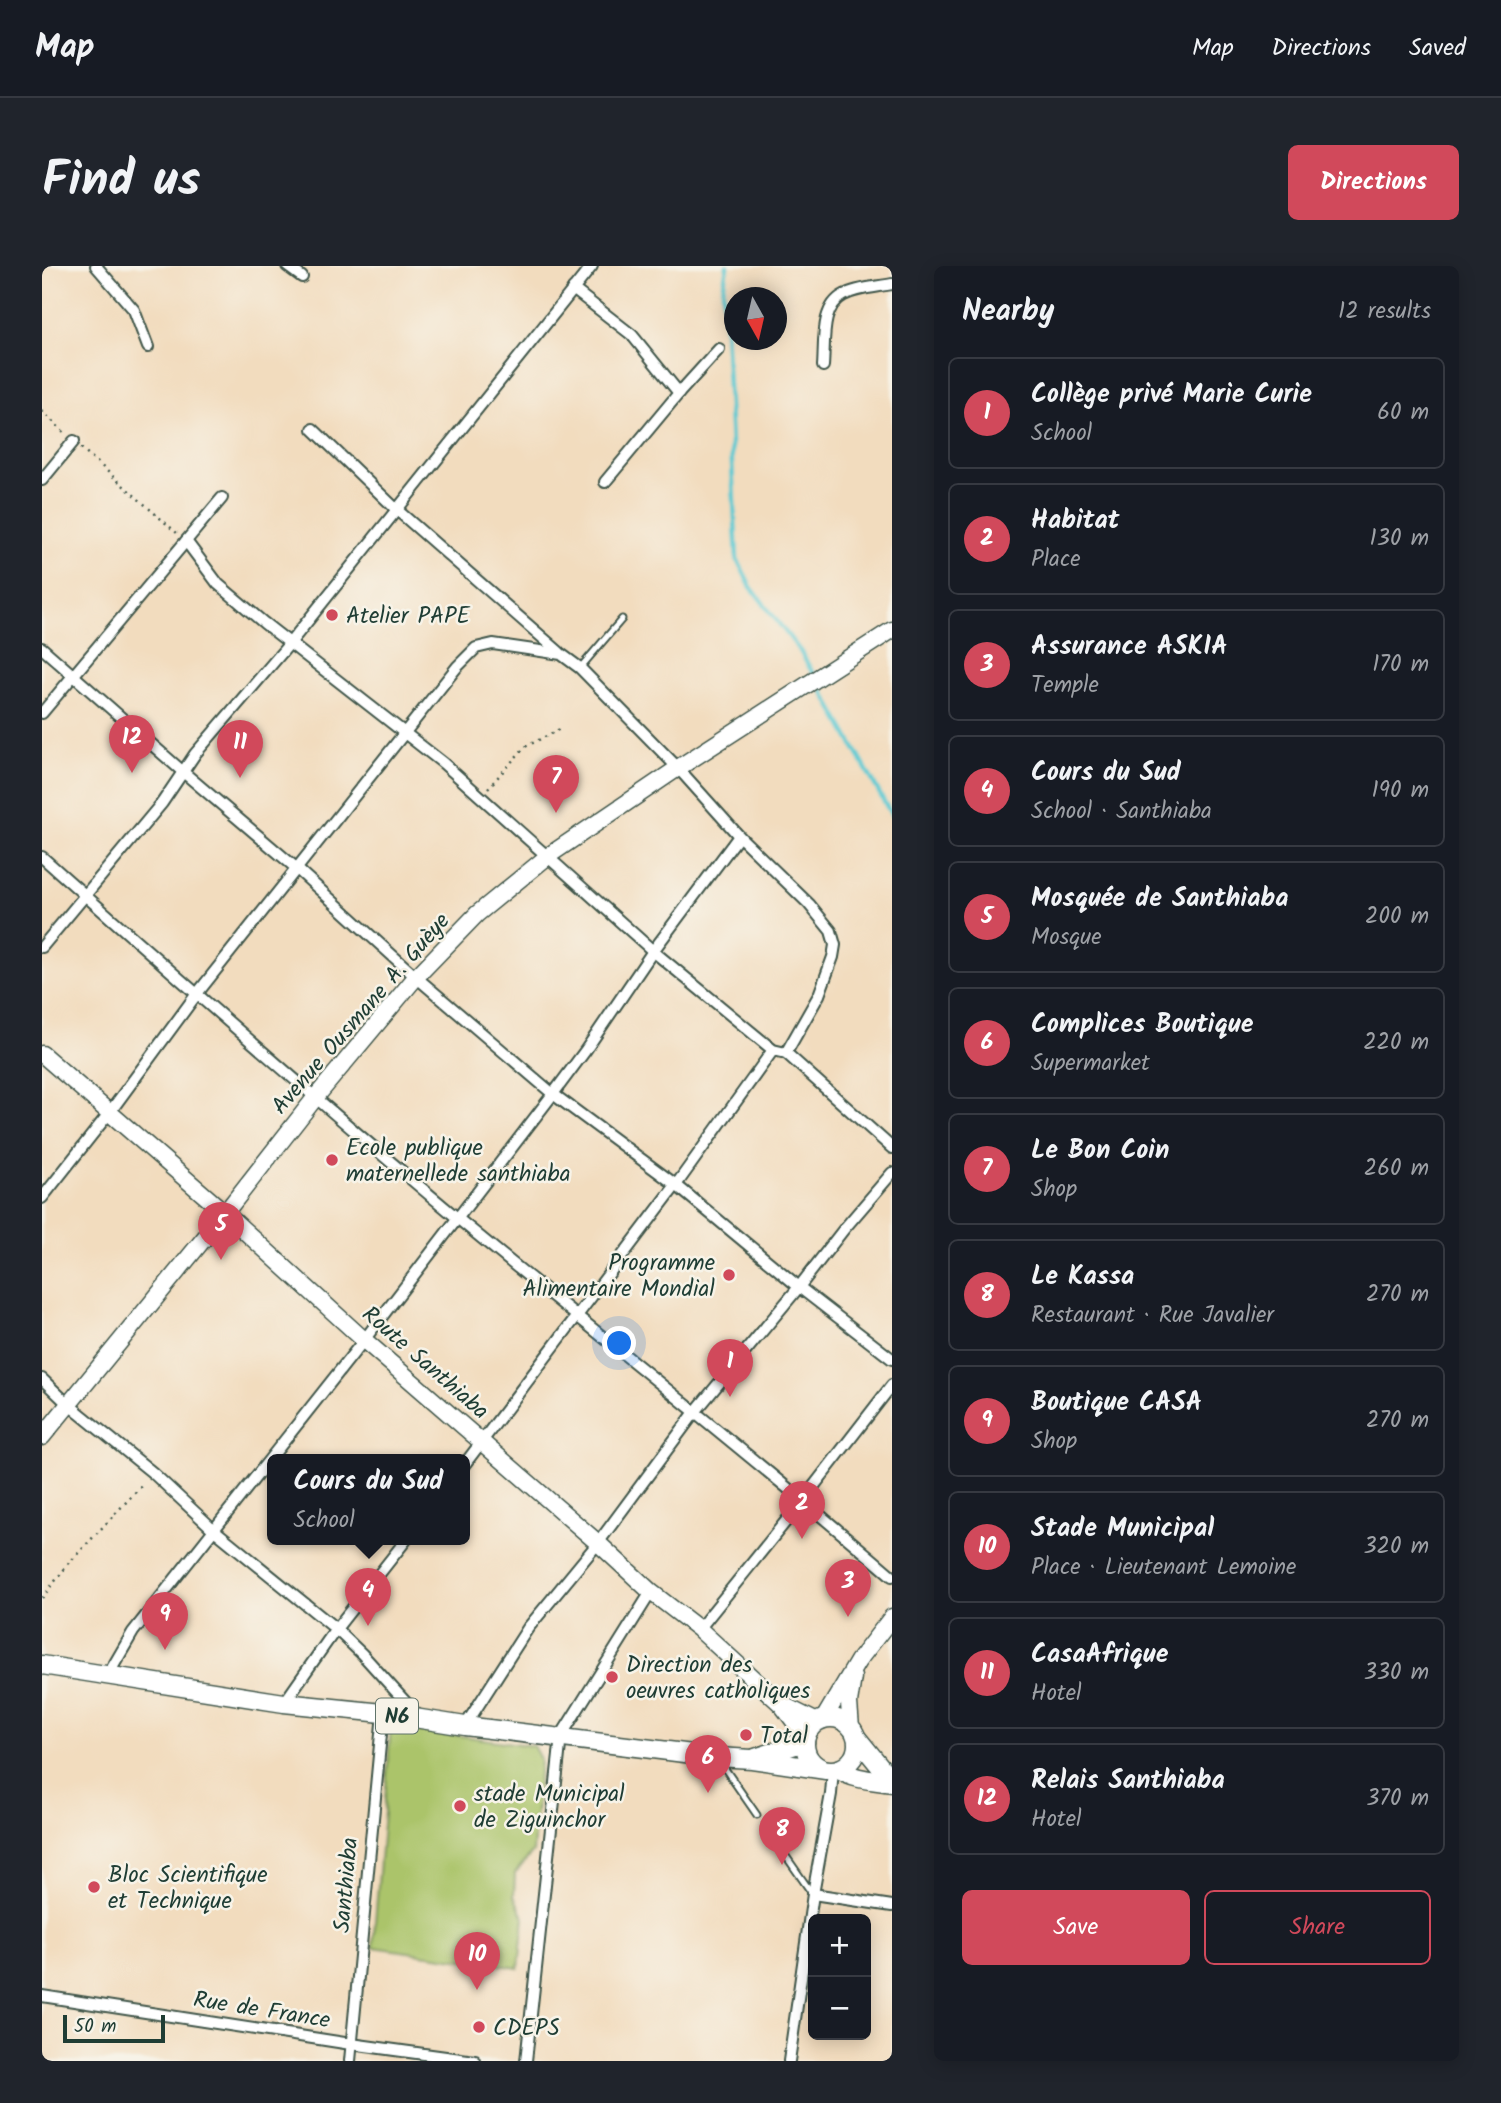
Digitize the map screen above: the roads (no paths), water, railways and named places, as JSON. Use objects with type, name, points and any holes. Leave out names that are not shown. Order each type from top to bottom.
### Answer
[{"type":"main road","name":"N6","points":[[42,1665],[284,1703],[383,1713],[465,1726],[717,1757],[752,1759]]},
{"type":"main road","points":[[829,1718],[841,1720],[892,1782],[866,1779],[814,1765],[805,1748],[805,1739],[812,1726],[829,1718]]},
{"type":"main road","points":[[752,1759],[832,1770],[848,1764],[855,1755],[854,1733]]},
{"type":"main road","points":[[752,1759],[805,1739]]},
{"type":"street","points":[[96,266],[134,310],[148,347]]},
{"type":"street","points":[[287,266],[302,277]]},
{"type":"street","points":[[42,947],[162,803],[182,771],[290,643],[592,266]]},
{"type":"street","points":[[823,366],[827,317],[833,303],[845,294],[892,284]]},
{"type":"street","points":[[573,289],[632,335],[679,393]]},
{"type":"street","points":[[605,482],[719,349]]},
{"type":"street","points":[[313,429],[397,510],[580,668],[678,768],[739,836],[809,905],[833,936],[833,957],[819,995],[786,1053]]},
{"type":"street","points":[[42,480],[74,441]]},
{"type":"street","points":[[42,713],[222,498]]},
{"type":"street","points":[[186,541],[218,584],[481,796],[653,951],[773,1050],[786,1053],[892,1147]]},
{"type":"street","name":"Avenue Ousmane A. Guèye","points":[[42,1437],[225,1213],[314,1098],[416,976],[477,914],[548,856],[678,768],[892,630]]},
{"type":"street","points":[[42,1198],[110,1112],[196,995],[457,667],[476,649],[493,644],[561,654]]},
{"type":"street","points":[[42,648],[553,1094],[676,1185],[799,1287],[892,1359]]},
{"type":"street","points":[[273,1454],[553,1094],[653,951],[739,836]]},
{"type":"street","points":[[42,857],[314,1098],[892,1576]]},
{"type":"street","points":[[470,1457],[676,1185],[773,1050]]},
{"type":"street","name":"Route Santhiaba","points":[[42,1054],[651,1592],[699,1629],[781,1704]]},
{"type":"street","points":[[465,1726],[527,1628],[598,1543],[695,1412],[892,1173]]},
{"type":"street","points":[[42,1379],[68,1404],[153,1473],[213,1529],[364,1651],[421,1720]]},
{"type":"street","points":[[699,1629],[892,1385]]},
{"type":"street","points":[[108,1675],[133,1632],[267,1461]]},
{"type":"street","points":[[284,1703],[336,1629],[401,1545]]},
{"type":"street","points":[[526,2061],[561,1736],[651,1592]]},
{"type":"street","points":[[781,1704],[820,1721],[858,1661],[892,1617]]},
{"type":"street","points":[[854,1733],[849,1696],[858,1661]]},
{"type":"street","points":[[781,1704],[805,1739]]},
{"type":"street","name":"Santhiaba","points":[[350,2061],[383,1713]]},
{"type":"street","points":[[789,2061],[813,1894],[831,1794],[832,1770]]},
{"type":"street","points":[[813,1894],[892,1906]]},
{"type":"street","name":"Rue de France","points":[[42,1996],[475,2061]]},
{"type":"lane","points":[[580,668],[622,619]]},
{"type":"lane","points":[[717,1757],[757,1815]]},
{"type":"lane","points":[[767,1829],[813,1894]]},
{"type":"waterway","points":[[727,266],[723,290],[737,559],[751,587],[800,651],[814,675]]},
{"type":"waterway","points":[[818,682],[892,816]]},
{"type":"place","name":"Atelier PAPE","points":[[332,615]]},
{"type":"place","name":"Relais Santhiaba","points":[[132,773]]},
{"type":"place","name":"CasaAfrique","points":[[240,778]]},
{"type":"place","name":"Le Bon Coin","points":[[556,813]]},
{"type":"place","name":"Ecole publique maternellede santhiaba","points":[[332,1160]]},
{"type":"place","name":"Mosquée de Santhiaba","points":[[221,1260]]},
{"type":"place","name":"Programme Alimentaire Mondial","points":[[729,1275]]},
{"type":"place","name":"Collège privé Marie Curie","points":[[730,1397]]},
{"type":"place","name":"Habitat","points":[[802,1539]]},
{"type":"place","name":"Assurance ASKIA","points":[[848,1617]]},
{"type":"place","name":"Cours du Sud","points":[[368,1626]]},
{"type":"place","name":"Boutique CASA","points":[[165,1650]]},
{"type":"place","name":"Direction des oeuvres catholiques","points":[[612,1677]]},
{"type":"place","name":"Total","points":[[746,1735]]},
{"type":"place","name":"Complices Boutique","points":[[708,1793]]},
{"type":"place","name":"stade Municipal de Ziguinchor","points":[[460,1806]]},
{"type":"place","name":"Le Kassa","points":[[782,1865]]},
{"type":"place","name":"Bloc Scientifique et Technique","points":[[94,1887]]},
{"type":"place","name":"Stade Municipal","points":[[477,1990]]},
{"type":"place","name":"CDEPS","points":[[479,2027]]}]
